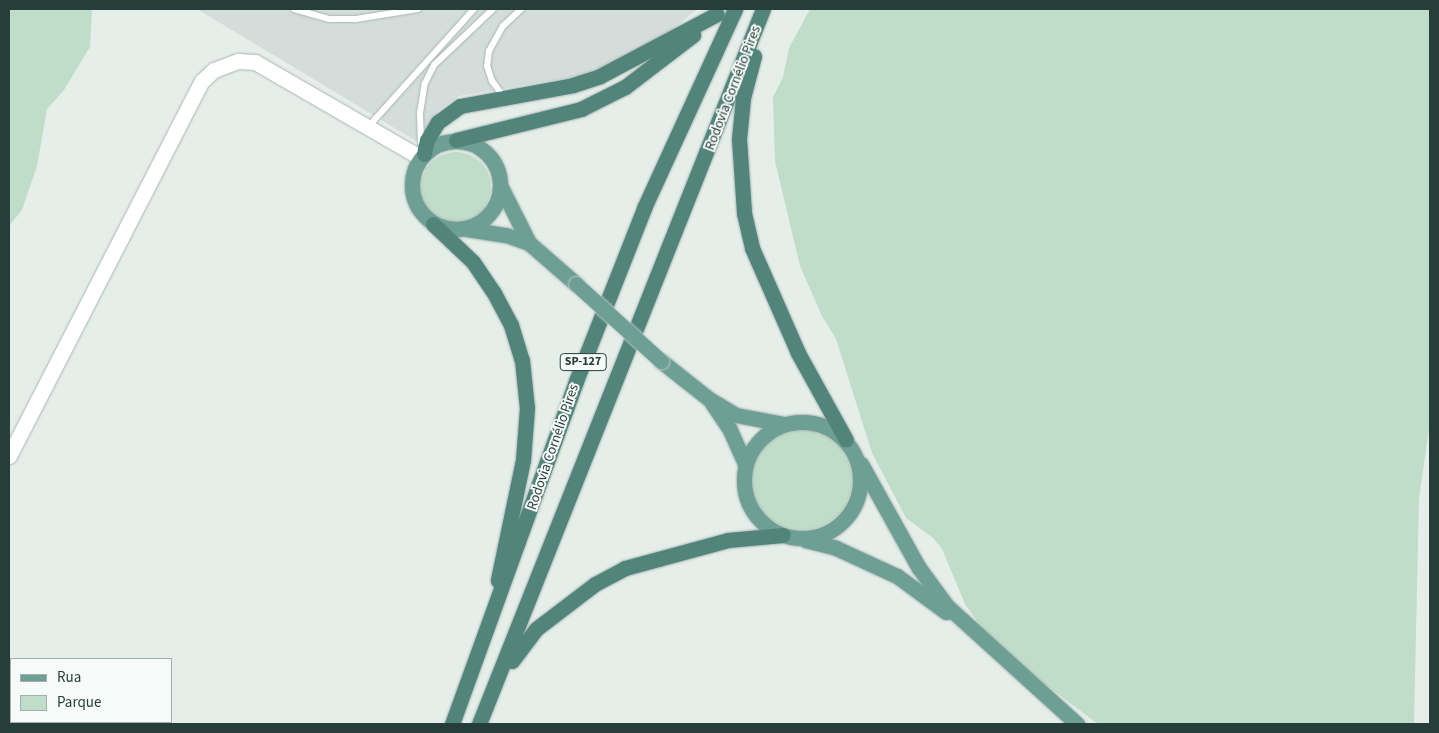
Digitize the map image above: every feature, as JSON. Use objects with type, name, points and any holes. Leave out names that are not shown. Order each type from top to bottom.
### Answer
[{"type":"highway","name":"Rodovia Cornélio Pires","points":[[452,724],[486,635],[576,382],[644,208],[735,9]]},
{"type":"highway","points":[[765,9],[742,107],[739,139],[744,213],[759,266],[798,353],[846,440]]},
{"type":"highway","name":"Rodovia Cornélio Pires","points":[[481,720],[765,9]]},
{"type":"highway","points":[[422,156],[427,140],[438,122],[451,111],[470,102],[573,85],[600,76],[719,11]]},
{"type":"highway","points":[[456,140],[581,109],[626,87],[679,48],[719,11]]},
{"type":"highway","points":[[433,224],[473,262],[494,294],[512,325],[522,360],[527,408],[523,460],[486,635]]},
{"type":"highway","points":[[481,720],[519,649],[536,629],[596,584],[626,568],[662,556],[728,540],[783,535]]},
{"type":"main road","points":[[464,229],[478,224],[490,214],[498,202],[501,187],[499,172],[488,154],[470,142],[456,140],[443,142],[422,156],[414,170],[411,185],[414,200],[422,214],[433,224],[464,229],[499,233],[529,243]]},
{"type":"main road","points":[[501,187],[529,243],[709,399],[736,415],[784,424],[817,423],[846,440],[920,568],[947,606],[975,634],[1076,724]]},
{"type":"main road","points":[[709,399],[730,430],[745,464]]},
{"type":"main road","points":[[784,424],[760,440],[745,464],[743,481],[750,507],[767,527],[783,535],[836,548],[897,576],[975,634]]},
{"type":"main road","points":[[801,538],[821,535],[832,529],[852,511],[860,493],[861,473],[855,454]]},
{"type":"street","points":[[9,456],[207,75],[230,63],[255,62],[422,156]]},
{"type":"lane","points":[[294,9],[329,19],[356,19],[418,9]]},
{"type":"lane","points":[[368,127],[474,9]]},
{"type":"lane","points":[[422,156],[420,113],[424,83],[434,65],[493,9]]},
{"type":"lane","points":[[503,96],[492,80],[487,66],[489,51],[503,26],[521,9]]},
{"type":"lane","points":[[428,60],[434,65]]},
{"type":"shaded area","points":[[197,9],[697,9],[673,29],[609,64],[579,76],[459,96],[438,111],[416,141]]},
{"type":"green space","points":[[9,9],[92,9],[90,47],[64,90],[47,109],[37,166],[22,210],[9,226]]},
{"type":"green space","points":[[810,9],[1430,9],[1430,423],[1419,498],[1414,724],[1098,724],[1034,676],[983,630],[965,604],[942,549],[933,538],[906,518],[872,453],[836,339],[822,316],[800,266],[775,161],[773,97],[783,77],[789,48]]},
{"type":"green space","points":[[456,152],[469,155],[481,162],[488,174],[491,187],[488,200],[481,212],[469,219],[456,222],[443,219],[431,212],[424,200],[421,187],[424,174],[431,162],[443,155]]},
{"type":"green space","points":[[802,430],[812,431],[830,438],[844,452],[851,470],[851,490],[844,508],[830,522],[812,529],[802,530],[792,529],[774,522],[760,508],[753,490],[752,480],[753,470],[760,452],[774,438],[792,431]]}]
